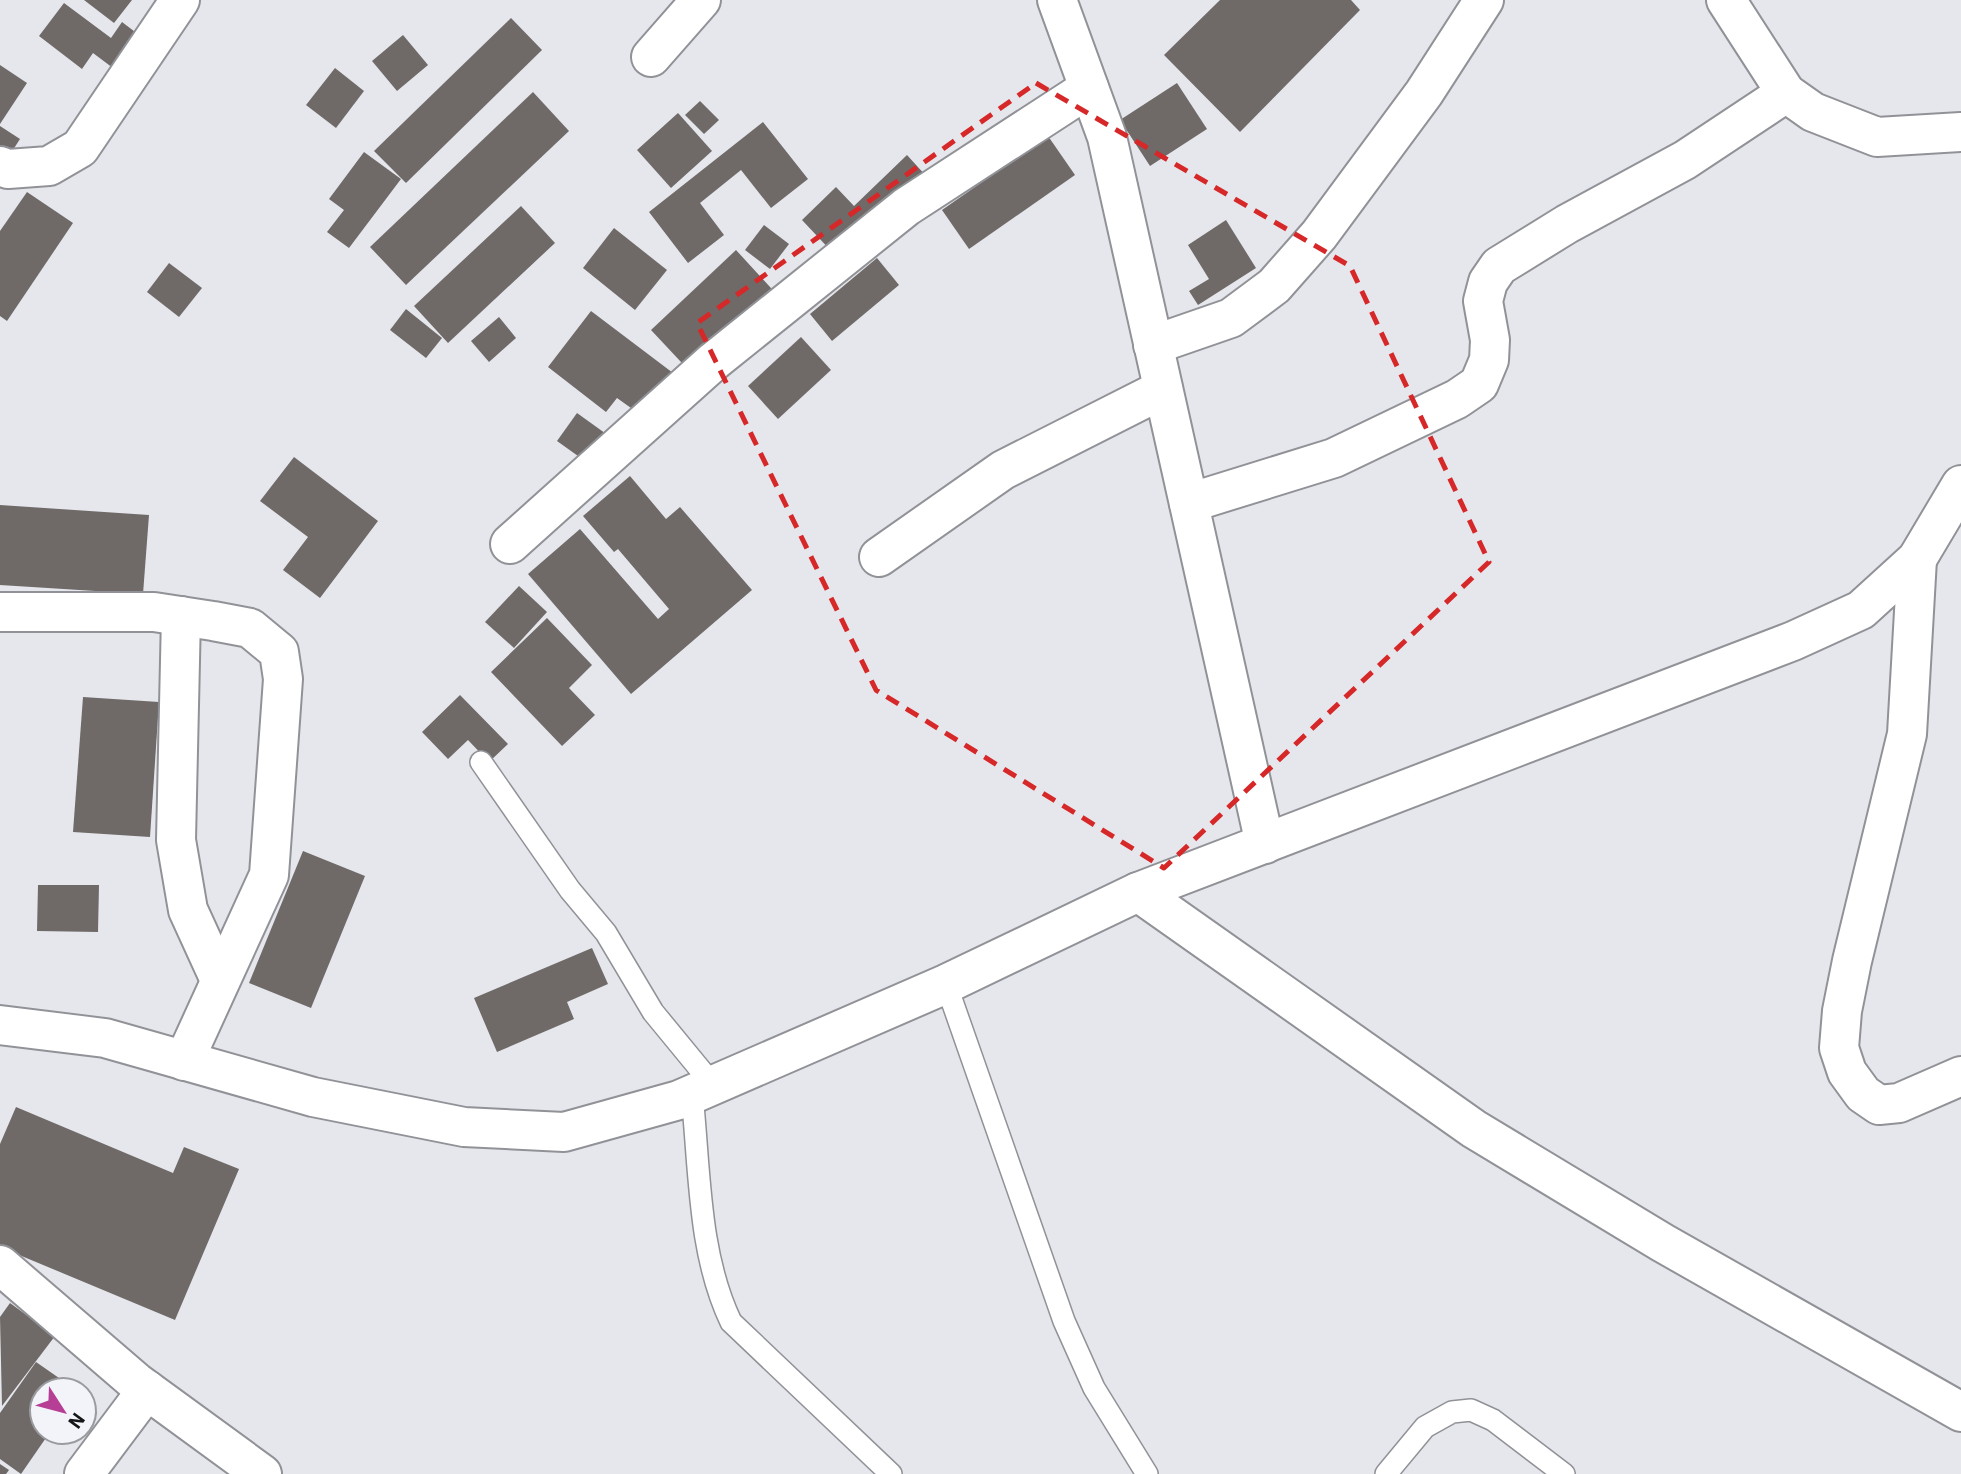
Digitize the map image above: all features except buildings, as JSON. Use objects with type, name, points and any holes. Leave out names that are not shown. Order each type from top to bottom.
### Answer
[{"type":"street","points":[[0,166],[8,170],[49,166],[80,148],[180,0]]},
{"type":"street","points":[[651,57],[701,0]]},
{"type":"street","points":[[1057,0],[1107,137],[1265,844]]},
{"type":"street","points":[[1153,345],[1231,318],[1274,286],[1319,235],[1424,93],[1484,0]]},
{"type":"street","points":[[1726,0],[1786,93],[1813,112],[1877,136],[1961,132]]},
{"type":"street","points":[[510,544],[714,361],[906,207],[1089,88]]},
{"type":"street","points":[[1189,503],[1334,458],[1457,399],[1479,384],[1489,360],[1490,340],[1483,301],[1488,282],[1499,266],[1567,224],[1685,160],[1786,93]]},
{"type":"street","points":[[879,557],[1003,470],[1163,389]]},
{"type":"street","points":[[0,1025],[105,1038],[313,1097],[464,1127],[564,1132],[702,1090],[946,984],[1138,892],[1793,641],[1861,610],[1917,559],[1961,485]]},
{"type":"street","points":[[1917,559],[1907,734],[1852,961],[1842,1011],[1839,1048],[1847,1072],[1863,1094],[1879,1105],[1899,1103],[1961,1076]]},
{"type":"street","points":[[0,612],[154,612],[250,628],[279,653],[283,679],[269,875],[184,1060]]},
{"type":"street","points":[[181,616],[176,841],[188,909],[220,980]]},
{"type":"street","points":[[1138,892],[1475,1129],[1663,1243],[1961,1412]]},
{"type":"street","points":[[0,1265],[147,1390],[262,1474]]},
{"type":"street","points":[[84,1474],[147,1390]]},
{"type":"lane","points":[[481,762],[570,890],[606,933],[702,1090],[708,1256],[718,1294],[731,1322],[891,1474]]},
{"type":"lane","points":[[946,984],[1064,1321],[1094,1388],[1147,1474]]},
{"type":"lane","points":[[1386,1474],[1425,1427],[1452,1412],[1471,1410],[1493,1420],[1563,1474]]},
{"type":"highlighted area","points":[[1036,83],[1350,266],[1489,562],[1164,868],[876,690],[697,323]]}]
